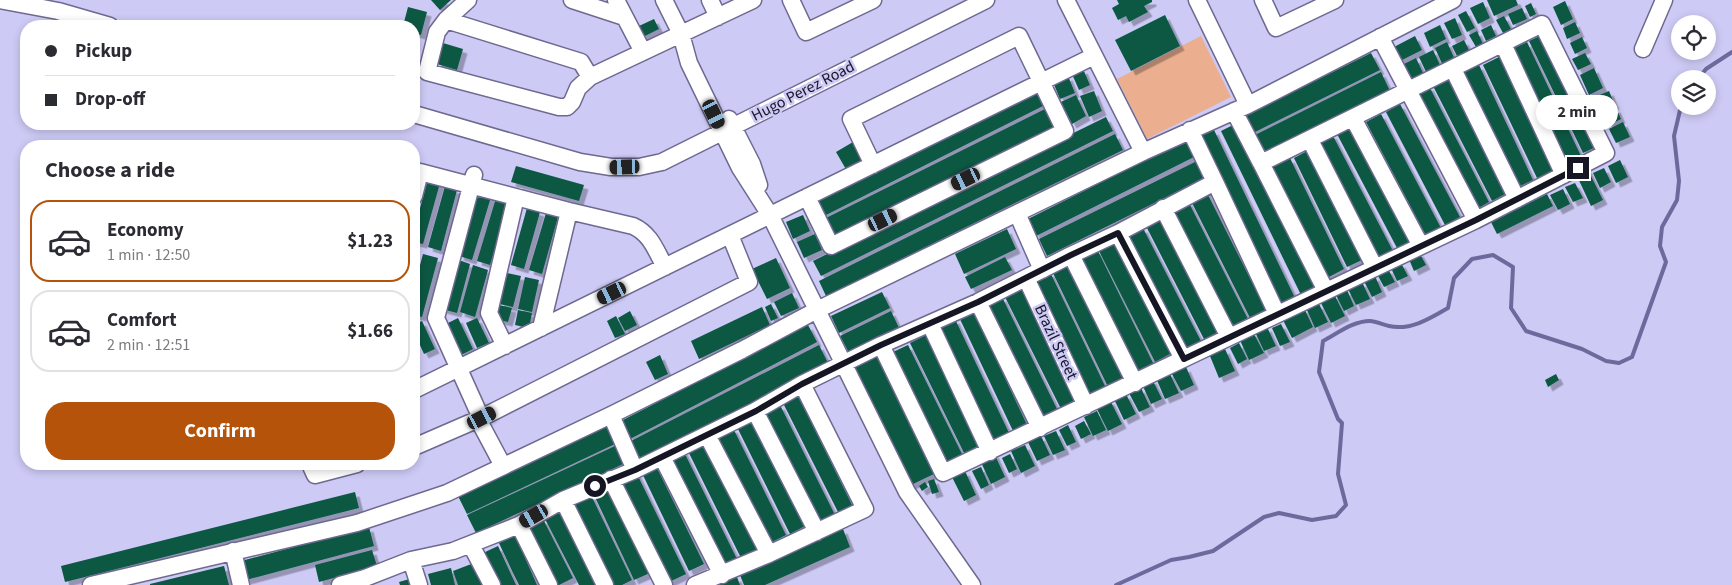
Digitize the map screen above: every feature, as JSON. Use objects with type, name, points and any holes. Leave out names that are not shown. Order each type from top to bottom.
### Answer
[{"type":"street","points":[[0,0],[58,11],[89,20]]},
{"type":"street","points":[[468,0],[446,20],[437,32],[427,72],[559,107],[566,107],[572,102],[578,88],[590,77],[753,0]]},
{"type":"street","points":[[572,0],[624,17]]},
{"type":"street","points":[[616,0],[643,52]]},
{"type":"street","points":[[664,0],[681,34],[698,59],[728,129],[752,164],[770,215],[907,492],[972,585]]},
{"type":"street","points":[[710,0],[718,16]]},
{"type":"street","points":[[791,0],[806,32],[873,0]]},
{"type":"street","name":"Hugo Perez Road","points":[[420,116],[580,162],[611,167],[639,167],[662,162],[986,0]]},
{"type":"street","points":[[1066,0],[1143,152]]},
{"type":"street","points":[[1263,0],[1276,28],[1335,0]]},
{"type":"street","points":[[91,585],[357,523],[447,493],[611,415],[742,350],[817,310],[1017,213],[1143,152],[1241,108],[1453,0]]},
{"type":"street","points":[[1643,49],[1664,0]]},
{"type":"street","points":[[1201,1],[1261,163],[1326,291]]},
{"type":"street","points":[[446,20],[581,62],[590,77]]},
{"type":"street","points":[[881,345],[943,473],[1476,220],[1606,153],[1542,24],[1261,163]]},
{"type":"street","points":[[807,197],[831,246],[1065,130],[1019,36],[851,119],[873,165]]},
{"type":"street","points":[[1380,37],[1476,220]]},
{"type":"street","points":[[1504,44],[1564,175]]},
{"type":"street","points":[[420,387],[1094,56]]},
{"type":"street","points":[[1453,69],[1517,200]]},
{"type":"street","points":[[1353,118],[1421,246]]},
{"type":"street","points":[[1190,130],[1276,314]]},
{"type":"street","points":[[1310,140],[1375,268]]},
{"type":"street","points":[[420,172],[472,180],[516,197],[633,226],[642,230],[650,238],[665,267]]},
{"type":"street","points":[[472,180],[436,318],[503,466]]},
{"type":"street","points":[[340,585],[366,582],[410,560],[453,551],[519,525],[563,500],[635,470],[707,435],[756,411],[802,384],[881,345],[978,302],[1118,233],[1215,182]]},
{"type":"street","points":[[505,346],[489,313],[516,197]]},
{"type":"street","points":[[1163,208],[1229,338]]},
{"type":"street","points":[[541,328],[569,211]]},
{"type":"street","points":[[1017,213],[1042,270]]},
{"type":"street","points":[[1118,233],[1184,359]]},
{"type":"street","points":[[420,444],[480,418],[749,282],[730,235]]},
{"type":"street","points":[[1071,255],[1135,383]]},
{"type":"street","name":"Brazil Street","points":[[1026,278],[1086,406]]},
{"type":"street","points":[[978,302],[1040,428]]},
{"type":"street","points":[[930,324],[990,452]]},
{"type":"street","points":[[695,585],[769,554],[865,509],[802,384]]},
{"type":"street","points":[[756,411],[817,532]]},
{"type":"street","points":[[611,415],[635,470]]},
{"type":"street","points":[[707,435],[769,554]]},
{"type":"street","points":[[662,456],[722,575]]},
{"type":"street","points":[[313,470],[315,475],[334,470]]},
{"type":"street","points":[[612,479],[664,585]]},
{"type":"street","points":[[563,500],[605,585]]},
{"type":"street","points":[[519,525],[549,585]]},
{"type":"street","points":[[471,545],[492,585]]},
{"type":"street","points":[[233,551],[241,585]]},
{"type":"street","points":[[410,560],[419,585]]},
{"type":"shaded area","points":[[1201,36],[1231,97],[1147,139],[1117,79]]},
{"type":"building","points":[[431,0],[451,0],[440,10]]},
{"type":"building","points":[[1117,0],[1152,0],[1152,2],[1144,6],[1148,12],[1129,22],[1126,16],[1118,20],[1112,8],[1119,4]]},
{"type":"building","points":[[1487,0],[1516,0],[1518,5],[1494,16]]},
{"type":"building","points":[[1565,1],[1573,19],[1561,25],[1553,7]]},
{"type":"building","points":[[1483,2],[1490,18],[1478,24],[1470,8]]},
{"type":"building","points":[[1531,3],[1536,14],[1530,17],[1525,6]]},
{"type":"building","points":[[408,7],[427,12],[421,35],[420,20],[405,20]]},
{"type":"building","points":[[1522,8],[1527,19],[1513,25],[1508,14]]},
{"type":"building","points":[[1466,11],[1475,28],[1467,32],[1458,15]]},
{"type":"building","points":[[1165,15],[1180,46],[1131,71],[1115,40]]},
{"type":"building","points":[[1504,16],[1511,29],[1503,33],[1496,20]]},
{"type":"building","points":[[1455,18],[1462,35],[1452,39],[1444,23]]},
{"type":"building","points":[[654,19],[659,29],[643,37],[639,26]]},
{"type":"building","points":[[1575,22],[1580,33],[1567,39],[1563,28]]},
{"type":"building","points":[[1440,25],[1446,39],[1430,47],[1424,33]]},
{"type":"building","points":[[1491,25],[1496,36],[1486,41],[1481,30]]},
{"type":"building","points":[[1477,31],[1483,44],[1476,47],[1469,35]]},
{"type":"building","points":[[1544,34],[1598,146],[1583,153],[1529,41]]},
{"type":"building","points":[[1415,36],[1422,50],[1400,61],[1394,47]]},
{"type":"building","points":[[1582,37],[1587,48],[1575,54],[1570,43]]},
{"type":"building","points":[[1464,40],[1469,50],[1457,56],[1452,46]]},
{"type":"building","points":[[1447,42],[1456,62],[1444,68],[1435,48]]},
{"type":"building","points":[[1527,42],[1581,156],[1567,162],[1512,49]]},
{"type":"building","points":[[443,43],[463,49],[457,70],[437,64]]},
{"type":"building","points":[[1433,50],[1441,67],[1427,74],[1419,57]]},
{"type":"building","points":[[1371,53],[1380,70],[1251,134],[1242,117]]},
{"type":"building","points":[[1585,53],[1591,64],[1578,70],[1572,59]]},
{"type":"building","points":[[1499,57],[1553,171],[1537,178],[1483,65]]},
{"type":"building","points":[[1416,58],[1424,75],[1410,82],[1402,65]]},
{"type":"building","points":[[1479,65],[1533,180],[1518,187],[1463,72]]},
{"type":"building","points":[[1594,68],[1603,88],[1589,95],[1580,75]]},
{"type":"building","points":[[1083,69],[1090,85],[1079,90],[1072,74]]},
{"type":"building","points":[[1381,72],[1390,91],[1260,156],[1251,137]]},
{"type":"building","points":[[1068,76],[1075,93],[1060,99],[1053,82]]},
{"type":"building","points":[[1449,76],[1509,192],[1492,201],[1432,84]]},
{"type":"building","points":[[1429,86],[1489,202],[1473,211],[1412,94]]},
{"type":"building","points":[[1035,90],[1043,106],[824,216],[816,200]]},
{"type":"building","points":[[1094,91],[1102,111],[1089,117],[1080,96]]},
{"type":"building","points":[[1609,91],[1615,105],[1602,111],[1595,97]]},
{"type":"building","points":[[1076,95],[1086,116],[1072,124],[1061,102]]},
{"type":"building","points":[[1400,104],[1460,217],[1445,225],[1386,112]]},
{"type":"building","points":[[1616,108],[1621,119],[1609,125],[1603,114]]},
{"type":"building","points":[[1045,109],[1055,129],[834,239],[824,219]]},
{"type":"building","points":[[1381,114],[1441,228],[1426,236],[1366,122]]},
{"type":"building","points":[[1106,117],[1113,131],[821,276],[813,261]]},
{"type":"building","points":[[1623,122],[1630,137],[1616,143],[1609,129]]},
{"type":"building","points":[[1235,124],[1316,290],[1302,297],[1221,131]]},
{"type":"building","points":[[1352,126],[1413,240],[1397,248],[1337,134]]},
{"type":"building","points":[[1214,130],[1296,300],[1281,307],[1199,137]]},
{"type":"building","points":[[1115,134],[1123,150],[826,296],[819,281]]},
{"type":"building","points":[[1332,134],[1393,251],[1378,259],[1316,142]]},
{"type":"building","points":[[1185,140],[1194,157],[1036,236],[1028,219]]},
{"type":"building","points":[[853,142],[862,163],[847,171],[836,152]]},
{"type":"building","points":[[1309,150],[1362,260],[1347,267],[1294,158]]},
{"type":"building","points":[[1290,158],[1344,269],[1327,278],[1272,167]]},
{"type":"building","points":[[1620,160],[1628,177],[1616,183],[1608,166]]},
{"type":"building","points":[[1197,161],[1205,178],[1047,256],[1039,239]]},
{"type":"building","points":[[516,166],[584,185],[579,201],[511,182]]},
{"type":"building","points":[[1587,168],[1603,200],[1591,206],[1576,174]]},
{"type":"building","points":[[1604,168],[1611,182],[1600,188],[1593,173]]},
{"type":"building","points":[[428,179],[440,183],[423,244],[420,243],[420,208]]},
{"type":"building","points":[[1575,183],[1583,198],[1573,202],[1565,187]]},
{"type":"building","points":[[445,186],[457,190],[441,251],[428,247]]},
{"type":"building","points":[[1563,189],[1570,204],[1558,210],[1550,195]]},
{"type":"building","points":[[1206,191],[1268,314],[1252,322],[1190,199]]},
{"type":"building","points":[[477,193],[491,197],[472,260],[459,256]]},
{"type":"building","points":[[1547,194],[1553,206],[1497,234],[1491,222]]},
{"type":"building","points":[[496,198],[509,202],[490,265],[477,261]]},
{"type":"building","points":[[1188,201],[1250,323],[1233,332],[1171,210]]},
{"type":"building","points":[[527,208],[540,212],[524,269],[511,265]]},
{"type":"building","points":[[546,213],[558,217],[542,274],[529,270]]},
{"type":"building","points":[[803,215],[810,231],[793,239],[786,222]]},
{"type":"building","points":[[1162,217],[1222,335],[1206,343],[1146,226]]},
{"type":"building","points":[[1143,228],[1203,345],[1187,353],[1127,236]]},
{"type":"building","points":[[1007,229],[1016,249],[964,274],[955,254]]},
{"type":"building","points":[[815,234],[822,250],[804,258],[797,242]]},
{"type":"building","points":[[1115,240],[1172,353],[1155,362],[1098,249]]},
{"type":"building","points":[[1097,249],[1153,363],[1135,372],[1079,259]]},
{"type":"building","points":[[1419,252],[1426,265],[1414,271],[1408,257]]},
{"type":"building","points":[[423,254],[438,258],[422,317],[420,316],[420,265]]},
{"type":"building","points":[[1005,257],[1012,270],[971,289],[965,277]]},
{"type":"building","points":[[776,258],[790,288],[767,299],[752,269]]},
{"type":"building","points":[[456,259],[470,264],[457,313],[442,309]]},
{"type":"building","points":[[1068,263],[1124,379],[1108,387],[1052,271]]},
{"type":"building","points":[[1401,263],[1408,276],[1397,281],[1391,268]]},
{"type":"building","points":[[473,265],[488,270],[475,317],[460,312]]},
{"type":"building","points":[[1388,269],[1395,282],[1384,287],[1377,274]]},
{"type":"building","points":[[1050,272],[1106,388],[1089,397],[1032,280]]},
{"type":"building","points":[[507,273],[521,276],[513,307],[499,304]]},
{"type":"building","points":[[1375,276],[1382,292],[1372,297],[1364,281]]},
{"type":"building","points":[[525,277],[539,280],[532,312],[518,309]]},
{"type":"building","points":[[1362,282],[1370,299],[1356,305],[1348,289]]},
{"type":"building","points":[[1021,286],[1078,403],[1062,411],[1004,295]]},
{"type":"building","points":[[1347,290],[1354,306],[1344,311],[1336,295]]},
{"type":"building","points":[[882,292],[890,308],[839,333],[831,316]]},
{"type":"building","points":[[792,293],[799,308],[781,316],[774,302]]},
{"type":"building","points":[[1334,294],[1345,316],[1331,323],[1320,301]]},
{"type":"building","points":[[1002,297],[1059,413],[1042,421],[985,305]]},
{"type":"building","points":[[771,304],[778,318],[771,321],[765,307]]},
{"type":"building","points":[[1319,304],[1328,322],[1315,328],[1307,310]]},
{"type":"building","points":[[499,305],[512,308],[508,322],[495,319]]},
{"type":"building","points":[[762,307],[770,325],[699,359],[691,341]]},
{"type":"building","points":[[1304,308],[1313,327],[1292,338],[1282,318]]},
{"type":"building","points":[[518,310],[532,313],[529,328],[515,325]]},
{"type":"building","points":[[973,310],[1028,427],[1014,433],[959,317]]},
{"type":"building","points":[[630,311],[637,325],[625,331],[618,318]]},
{"type":"building","points":[[891,311],[900,330],[850,355],[840,336]]},
{"type":"building","points":[[616,316],[625,334],[615,338],[607,321]]},
{"type":"building","points":[[458,318],[473,349],[461,355],[446,324]]},
{"type":"building","points":[[477,318],[489,343],[477,348],[466,323]]},
{"type":"building","points":[[955,319],[1010,435],[995,442],[940,326]]},
{"type":"building","points":[[422,321],[435,349],[424,354],[420,345],[420,322]]},
{"type":"building","points":[[1281,324],[1290,342],[1280,346],[1272,328]]},
{"type":"building","points":[[808,325],[817,342],[630,439],[621,421]]},
{"type":"building","points":[[1267,327],[1276,346],[1264,351],[1255,332]]},
{"type":"building","points":[[1253,332],[1264,353],[1249,360],[1239,338]]},
{"type":"building","points":[[926,335],[980,445],[964,453],[910,343]]},
{"type":"building","points":[[1239,343],[1247,359],[1238,364],[1230,348]]},
{"type":"building","points":[[819,345],[829,365],[641,460],[631,441]]},
{"type":"building","points":[[908,345],[962,454],[945,462],[891,353]]},
{"type":"building","points":[[1225,349],[1235,371],[1219,378],[1210,356]]},
{"type":"building","points":[[877,350],[936,473],[911,485],[852,362]]},
{"type":"building","points":[[660,355],[668,374],[655,380],[646,362]]},
{"type":"building","points":[[1186,367],[1194,385],[1181,391],[1172,374]]},
{"type":"building","points":[[1169,372],[1179,393],[1165,399],[1156,378]]},
{"type":"building","points":[[1556,374],[1559,380],[1548,387],[1545,380]]},
{"type":"building","points":[[1152,379],[1162,399],[1151,404],[1142,384]]},
{"type":"building","points":[[1141,388],[1150,407],[1139,412],[1129,393]]},
{"type":"building","points":[[1126,394],[1136,414],[1124,420],[1114,399]]},
{"type":"building","points":[[798,395],[852,505],[838,512],[783,403]]},
{"type":"building","points":[[1110,400],[1122,424],[1108,431],[1096,407]]},
{"type":"building","points":[[780,405],[836,517],[819,525],[763,413]]},
{"type":"building","points":[[1097,411],[1106,430],[1093,436],[1084,417]]},
{"type":"building","points":[[752,417],[805,526],[790,534],[736,425]]},
{"type":"building","points":[[1084,421],[1091,434],[1081,439],[1075,426]]},
{"type":"building","points":[[1068,425],[1076,442],[1067,446],[1059,430]]},
{"type":"building","points":[[606,426],[615,444],[467,514],[458,496]]},
{"type":"building","points":[[733,428],[786,535],[770,543],[717,436]]},
{"type":"building","points":[[1056,431],[1065,450],[1053,455],[1044,436]]},
{"type":"building","points":[[1041,436],[1050,455],[1037,461],[1028,442]]},
{"type":"building","points":[[703,439],[758,549],[741,558],[686,447]]},
{"type":"building","points":[[1025,445],[1035,466],[1021,473],[1011,451]]},
{"type":"building","points":[[615,446],[623,464],[476,533],[467,515]]},
{"type":"building","points":[[683,450],[737,559],[721,567],[667,459]]},
{"type":"building","points":[[994,453],[1005,477],[991,484],[980,460]]},
{"type":"building","points":[[1010,454],[1017,469],[1009,473],[1002,458]]},
{"type":"building","points":[[656,466],[704,564],[689,571],[642,473]]},
{"type":"building","points":[[981,467],[989,485],[981,489],[972,471]]},
{"type":"building","points":[[965,471],[976,495],[964,501],[952,477]]},
{"type":"building","points":[[636,472],[686,574],[667,583],[618,481]]},
{"type":"building","points":[[934,479],[939,492],[932,494],[928,481]]},
{"type":"building","points":[[925,482],[928,487],[922,491],[919,486]]},
{"type":"building","points":[[609,488],[650,573],[634,580],[594,495]]},
{"type":"building","points":[[355,492],[359,508],[65,582],[61,566]]},
{"type":"building","points":[[591,495],[632,580],[622,585],[612,585],[573,504]]},
{"type":"building","points":[[558,508],[597,584],[579,585],[543,515]]},
{"type":"building","points":[[543,519],[573,578],[559,585],[553,585],[524,529]]},
{"type":"building","points":[[369,527],[374,546],[246,580],[241,561]]},
{"type":"building","points":[[843,529],[850,547],[765,585],[744,585],[740,575]]},
{"type":"building","points":[[515,536],[537,585],[519,585],[499,543]]},
{"type":"building","points":[[498,546],[516,585],[496,585],[481,554]]},
{"type":"building","points":[[372,550],[377,566],[319,582],[315,565]]},
{"type":"building","points":[[474,563],[482,585],[458,585],[453,571]]},
{"type":"building","points":[[224,566],[229,585],[150,585],[150,584]]},
{"type":"building","points":[[451,568],[455,585],[431,585],[428,574]]},
{"type":"building","points":[[737,577],[740,585],[717,585]]},
{"type":"building","points":[[413,578],[415,585],[400,585],[399,582]]},
{"type":"waterway","points":[[1705,70],[1732,52]]},
{"type":"waterway","points":[[1116,585],[1171,560],[1213,551],[1264,517],[1279,513],[1312,520],[1336,516],[1346,505],[1338,474],[1342,423],[1338,419],[1319,372],[1323,341],[1358,323],[1372,321],[1389,326],[1405,327],[1435,316],[1448,308],[1454,278],[1472,259],[1493,255],[1513,267],[1511,308],[1526,331],[1582,349],[1606,361],[1619,363],[1632,357],[1666,262],[1660,246],[1662,227],[1677,200],[1679,181],[1674,136],[1679,115]]},
{"type":"route","points":[[595,486],[635,470],[756,411],[802,384],[881,345],[978,302],[1118,233],[1184,359],[1476,220],[1578,168]]}]
